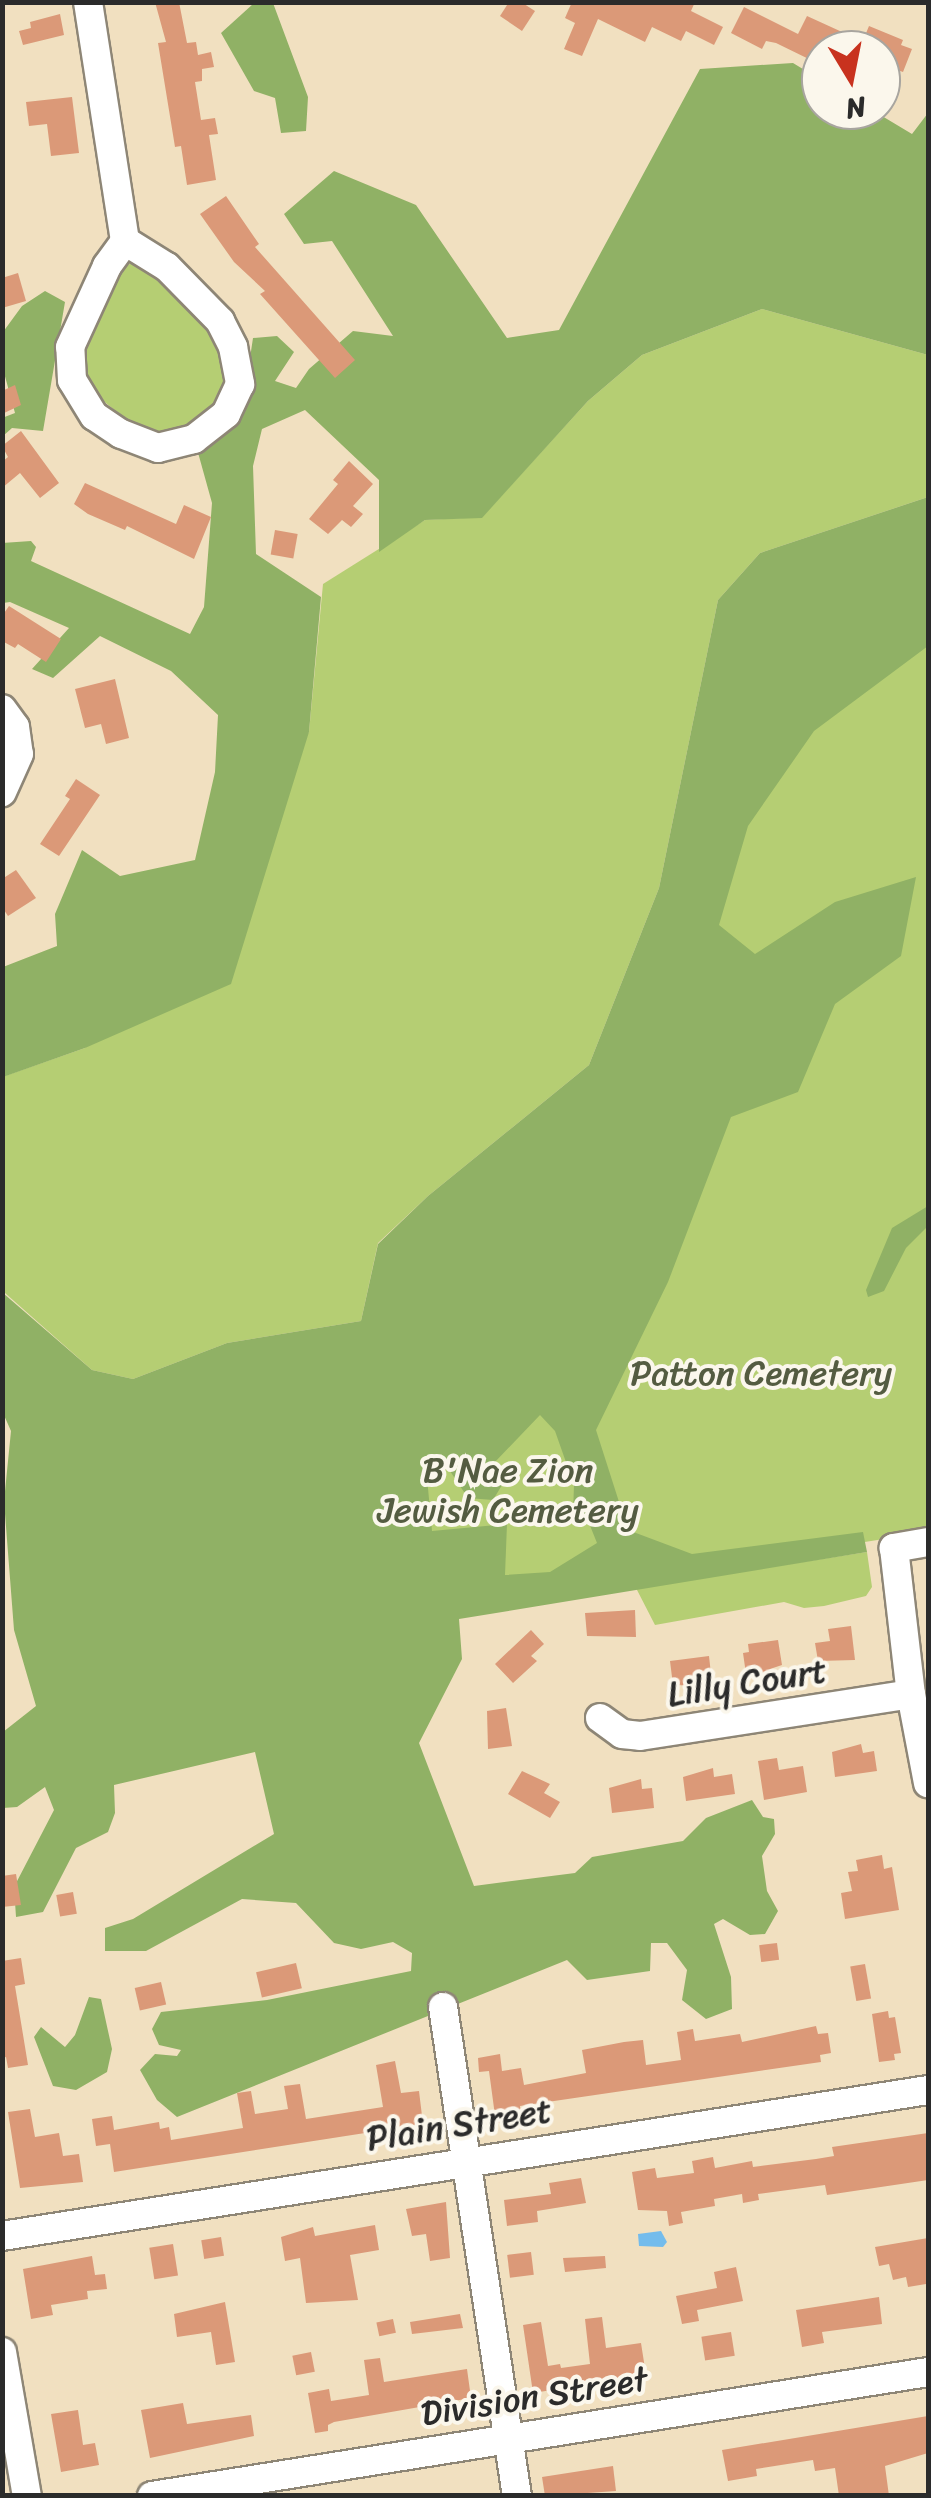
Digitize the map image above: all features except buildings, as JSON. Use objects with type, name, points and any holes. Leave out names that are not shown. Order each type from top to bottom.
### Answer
[{"type":"street","points":[[88,2],[125,240],[107,266],[70,347],[72,380],[94,416],[121,434],[158,448],[194,439],[226,414],[240,384],[233,346],[220,320],[167,266],[125,240]]},
{"type":"street","points":[[2,709],[15,727],[19,754],[2,792]]},
{"type":"street","points":[[928,1542],[894,1548],[911,1694],[928,1783]]},
{"type":"street","name":"Lilly Court","points":[[600,1718],[622,1734],[640,1736],[911,1694]]},
{"type":"street","points":[[444,2006],[465,2161],[490,2298],[516,2496]]},
{"type":"street","name":"Plain Street","points":[[2,2236],[928,2090]]},
{"type":"street","points":[[2,2352],[27,2496]]},
{"type":"street","name":"Division Street","points":[[152,2496],[928,2372]]},
{"type":"green space","points":[[273,3],[308,97],[306,131],[281,133],[275,98],[254,91],[221,33],[253,4]]},
{"type":"green space","points":[[793,63],[801,68],[801,130],[901,127],[912,134],[928,113],[928,355],[762,309],[642,355],[588,401],[482,518],[425,520],[379,552],[379,480],[305,410],[262,429],[253,466],[256,554],[321,597],[309,732],[231,984],[85,1048],[3,1077],[3,967],[57,946],[55,914],[82,850],[120,876],[195,860],[215,772],[218,715],[171,671],[100,636],[53,678],[32,669],[69,628],[10,602],[3,603],[2,543],[31,541],[36,547],[31,561],[190,634],[204,607],[212,503],[197,449],[242,411],[253,338],[277,336],[294,352],[275,381],[296,388],[309,369],[353,331],[393,336],[332,241],[304,244],[284,214],[334,171],[416,205],[507,338],[559,330],[700,69]]},
{"type":"green space","points":[[131,263],[144,264],[205,320],[220,342],[230,376],[221,401],[199,424],[159,434],[129,422],[90,390],[83,352],[118,272]]},
{"type":"green space","points":[[45,291],[65,302],[43,431],[12,428],[3,436],[2,418],[15,413],[3,369],[3,332],[22,306]]},
{"type":"green space","points":[[762,309],[928,355],[928,497],[760,553],[718,600],[659,888],[589,1065],[428,1196],[378,1243],[361,1321],[227,1343],[133,1379],[92,1370],[5,1293],[2,1077],[85,1048],[309,732],[323,584],[425,520],[482,517],[588,401],[642,355]]},
{"type":"green space","points":[[928,497],[928,646],[814,731],[748,826],[719,925],[755,954],[835,902],[916,877],[901,956],[835,1004],[798,1092],[731,1117],[668,1282],[596,1430],[628,1530],[692,1554],[863,1532],[867,1552],[459,1619],[462,1659],[419,1743],[474,1886],[575,1873],[592,1857],[683,1841],[706,1818],[752,1800],[763,1817],[774,1819],[775,1834],[762,1856],[767,1891],[778,1911],[765,1934],[750,1935],[723,1919],[714,1924],[731,1977],[732,2009],[706,2019],[682,2000],[687,1970],[667,1943],[651,1943],[650,1971],[587,1980],[567,1960],[177,2117],[157,2100],[140,2070],[155,2054],[177,2056],[181,2050],[159,2045],[152,2029],[161,2012],[267,2000],[411,1971],[412,1953],[393,1942],[361,1949],[334,1943],[296,1903],[242,1899],[146,1951],[105,1951],[105,1928],[133,1919],[274,1834],[255,1752],[114,1785],[115,1813],[108,1832],[76,1848],[43,1912],[16,1917],[14,1887],[54,1810],[45,1787],[17,1807],[3,1808],[3,1732],[36,1706],[14,1630],[4,1501],[11,1431],[3,1413],[3,1293],[92,1370],[133,1379],[227,1343],[361,1321],[378,1244],[428,1196],[589,1065],[659,888],[718,600],[760,553]],"holes":[[[540,1415],[555,1431],[574,1485],[573,1513],[587,1518],[597,1543],[550,1572],[505,1575],[507,1524],[432,1531],[426,1467],[436,1462],[450,1471],[468,1498],[493,1500],[502,1485],[488,1482],[474,1467],[494,1463]]]},
{"type":"green space","name":"Patton Cemetery","points":[[928,552],[928,1532],[449,1608],[394,1410],[659,950]]},
{"type":"green space","points":[[928,1206],[928,1226],[906,1248],[884,1291],[868,1297],[866,1290],[892,1228]]},
{"type":"green space","points":[[867,1552],[872,1587],[866,1596],[824,1606],[804,1608],[784,1602],[655,1625],[636,1588]]},
{"type":"green space","points":[[89,1997],[101,1999],[112,2049],[107,2072],[76,2090],[53,2086],[34,2037],[41,2027],[65,2047],[75,2035]]},
{"type":"water","points":[[661,2231],[667,2242],[663,2247],[639,2246],[638,2234]]},
{"type":"park label","name":"B'Nae Zion Jewish Cemetery","points":[[508,1490]]}]
